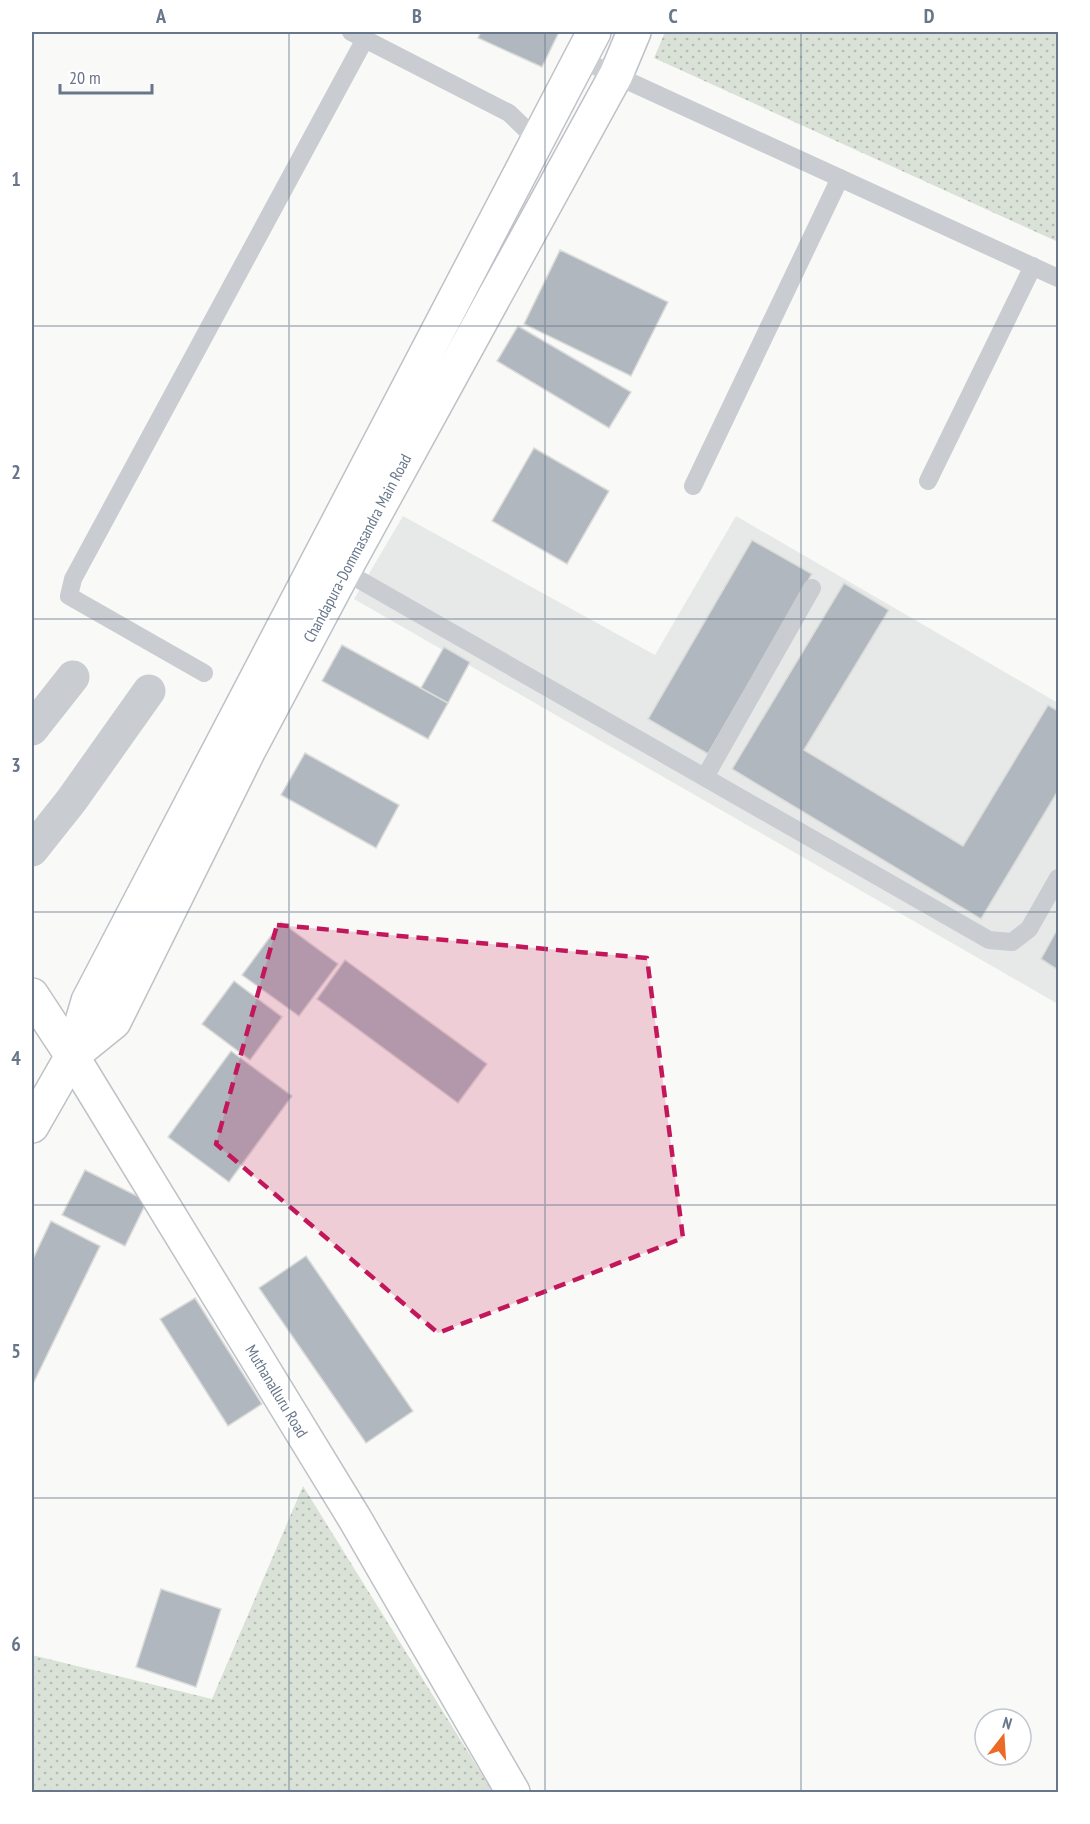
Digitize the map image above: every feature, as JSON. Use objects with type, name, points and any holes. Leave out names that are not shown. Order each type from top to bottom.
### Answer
[{"type":"main road","name":"Chandapura-Dommasandra Main Road","points":[[72,1056],[114,1022],[249,750],[344,571],[616,75],[634,32]]},
{"type":"main road","name":"Chandapura-Dommasandra Main Road","points":[[32,1126],[72,1056],[94,990],[587,45]]},
{"type":"main road","name":"Muthanalluru Road","points":[[32,995],[72,1056],[355,1519],[513,1792]]},
{"type":"street","points":[[32,729],[73,677]]},
{"type":"street","points":[[32,850],[71,801],[149,691]]},
{"type":"lane","points":[[204,673],[69,596],[73,579],[358,35],[509,113],[537,140]]},
{"type":"lane","points":[[587,45],[616,75],[1059,278]]},
{"type":"lane","points":[[693,486],[840,178]]},
{"type":"lane","points":[[928,481],[1033,266]]},
{"type":"lane","points":[[344,571],[989,940],[1012,942],[1029,929],[1059,878]]},
{"type":"lane","points":[[705,777],[812,588]]},
{"type":"highlighted area","points":[[277,925],[647,958],[683,1238],[438,1333],[216,1144]]},
{"type":"shaded area","points":[[665,32],[1058,32],[1058,242],[654,58]]},
{"type":"shaded area","points":[[403,516],[655,655],[736,516],[1058,703],[1058,1004],[354,599]]},
{"type":"shaded area","points":[[303,1486],[491,1789],[488,1792],[32,1792],[32,1655],[212,1699]]},
{"type":"building","points":[[481,32],[559,32],[542,67],[478,38]]},
{"type":"building","points":[[560,250],[668,302],[631,376],[524,324]]},
{"type":"building","points":[[518,326],[631,392],[609,428],[497,361]]},
{"type":"building","points":[[534,448],[609,491],[567,564],[492,521]]},
{"type":"building","points":[[752,540],[812,574],[708,754],[648,719]]},
{"type":"building","points":[[844,583],[889,610],[804,750],[963,846],[1048,705],[1058,711],[1058,791],[981,919],[732,769]]},
{"type":"building","points":[[342,645],[448,703],[428,739],[322,681]]},
{"type":"building","points":[[444,647],[470,662],[448,703],[421,688]]},
{"type":"building","points":[[305,753],[399,805],[376,848],[281,795]]},
{"type":"building","points":[[281,922],[338,964],[299,1016],[242,975]]},
{"type":"building","points":[[1058,928],[1058,970],[1041,959]]},
{"type":"building","points":[[345,960],[487,1064],[458,1103],[317,999]]},
{"type":"building","points":[[234,981],[282,1017],[250,1060],[202,1024]]},
{"type":"building","points":[[231,1051],[292,1096],[229,1182],[168,1137]]},
{"type":"building","points":[[85,1170],[147,1201],[125,1246],[62,1215]]},
{"type":"building","points":[[51,1221],[100,1246],[32,1386],[32,1261]]},
{"type":"building","points":[[306,1256],[413,1411],[366,1443],[259,1288]]},
{"type":"building","points":[[195,1298],[262,1404],[228,1426],[160,1319]]},
{"type":"building","points":[[161,1589],[221,1609],[196,1687],[136,1667]]}]
